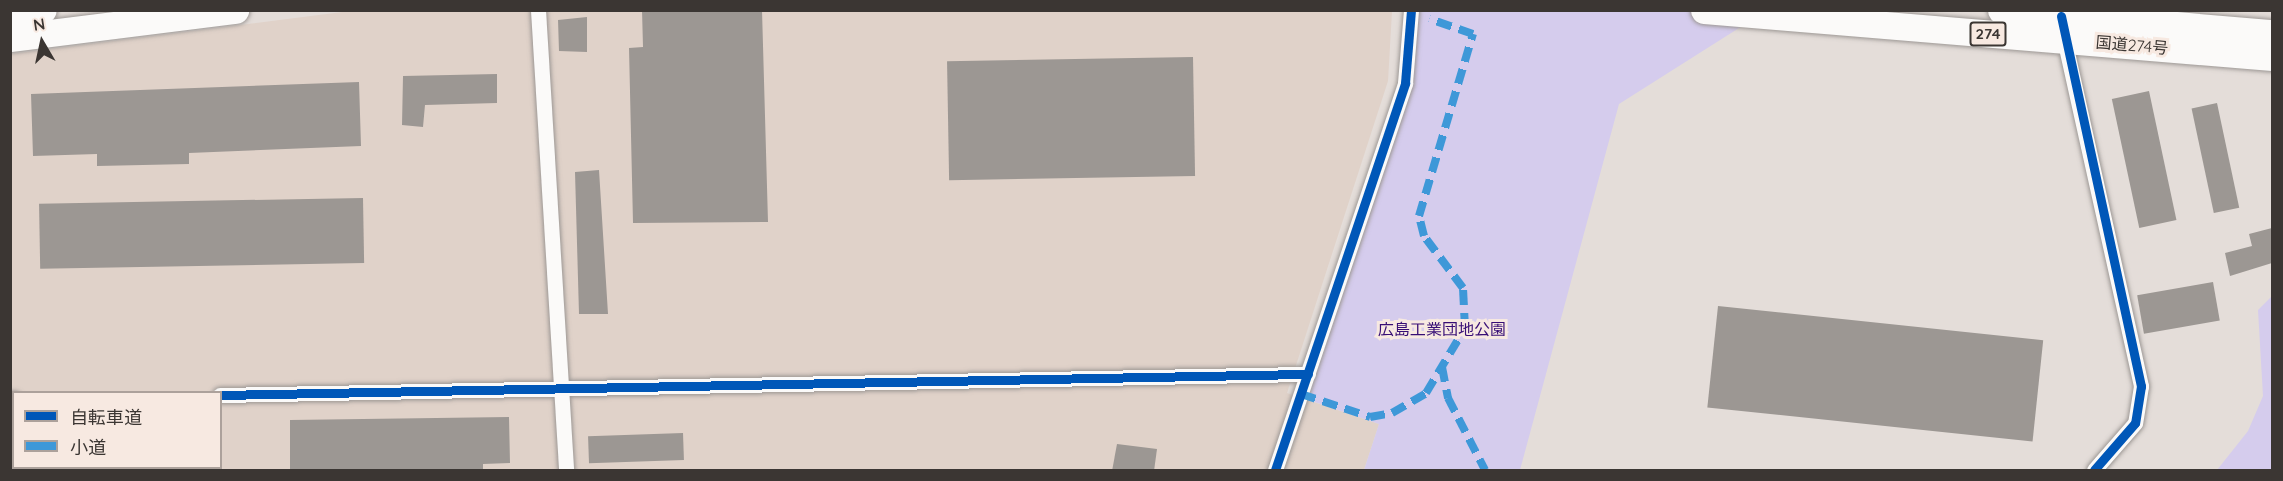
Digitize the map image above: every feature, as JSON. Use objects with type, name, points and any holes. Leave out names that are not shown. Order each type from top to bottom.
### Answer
[{"type":"highway","points":[[10,15],[43,10]]},
{"type":"highway","points":[[10,38],[235,10]]},
{"type":"highway","name":"国道274号","points":[[1704,10],[2062,28],[2272,33]]},
{"type":"highway","name":"国道274号","points":[[2001,10],[2062,28],[2272,57]]},
{"type":"street","points":[[538,10],[566,471]]},
{"type":"street","points":[[1275,471],[1405,83],[1412,10]]},
{"type":"street","points":[[2062,28],[2141,386],[2135,423],[2094,471]]},
{"type":"street","points":[[222,395],[1308,374]]},
{"type":"shaded area","points":[[358,10],[1392,11],[1388,81],[1287,393],[1379,424],[1364,470],[11,470],[10,54]]},
{"type":"green space","name":"広島工業団地公園","points":[[1704,10],[1758,16],[1619,104],[1520,470],[1364,470],[1379,424],[1300,397],[1405,83],[1411,11]]},
{"type":"green space","points":[[2272,296],[2272,470],[2217,470],[2248,431],[2263,396],[2258,310]]},
{"type":"building","points":[[642,10],[762,10],[768,222],[633,223],[629,48],[643,47]]},
{"type":"building","points":[[587,17],[587,52],[559,51],[558,20]]},
{"type":"building","points":[[1193,57],[1195,176],[949,180],[947,61]]},
{"type":"building","points":[[497,74],[497,103],[425,105],[423,127],[402,125],[403,76]]},
{"type":"building","points":[[359,82],[361,146],[189,153],[189,164],[97,166],[97,154],[33,156],[31,94]]},
{"type":"building","points":[[2149,91],[2176,220],[2139,228],[2112,99]]},
{"type":"building","points":[[2217,103],[2239,208],[2214,213],[2192,108]]},
{"type":"building","points":[[599,170],[608,314],[579,314],[575,172]]},
{"type":"building","points":[[363,198],[364,263],[40,269],[39,204]]},
{"type":"building","points":[[2272,228],[2272,263],[2230,276],[2225,253],[2252,246],[2249,234]]},
{"type":"building","points":[[2213,282],[2220,320],[2144,334],[2137,295]]},
{"type":"building","points":[[1718,306],[2043,340],[2033,442],[1707,407]]},
{"type":"building","points":[[509,417],[510,463],[483,464],[483,471],[290,471],[290,420]]},
{"type":"building","points":[[683,433],[684,460],[589,463],[588,436]]},
{"type":"building","points":[[1117,444],[1157,449],[1154,471],[1112,471]]},
{"type":"marked path","points":[[1301,394],[1370,417],[1392,413],[1426,393],[1465,328],[1463,288],[1424,236],[1419,216],[1473,34],[1430,19]]},
{"type":"marked path","points":[[1442,367],[1448,398],[1485,470]]},
{"type":"cycle path","points":[[1275,470],[1405,83],[1411,10]]},
{"type":"cycle path","points":[[2061,16],[2141,386],[2135,423],[2094,470]]},
{"type":"cycle path","points":[[222,395],[1308,374]]}]
